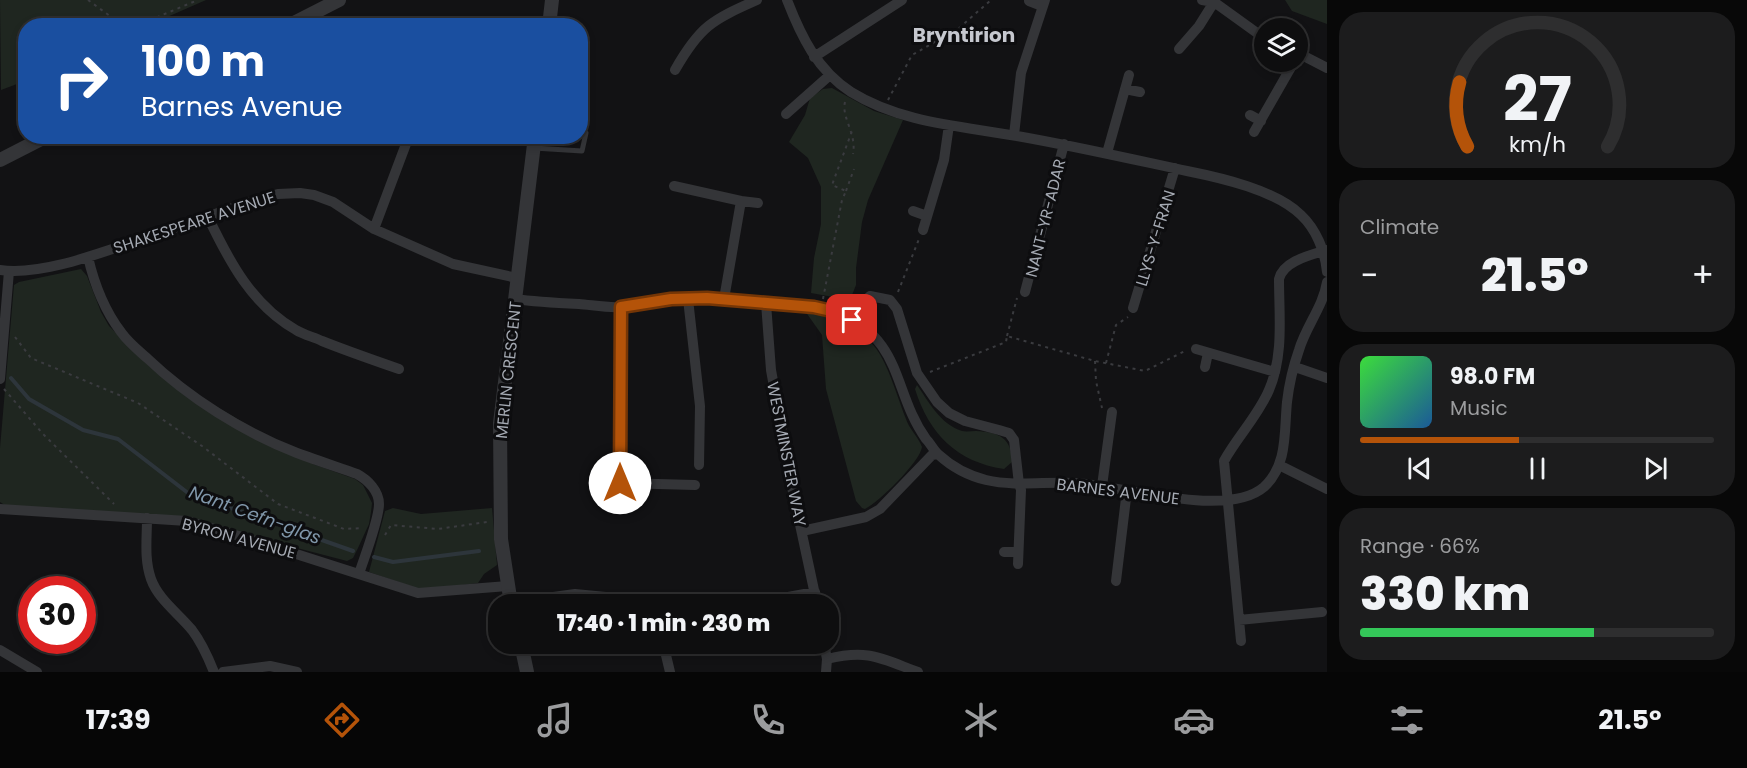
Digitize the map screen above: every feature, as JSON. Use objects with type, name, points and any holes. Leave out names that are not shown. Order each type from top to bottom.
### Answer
[{"type":"street","points":[[304,18],[339,0]]},
{"type":"street","points":[[550,18],[552,0]]},
{"type":"street","points":[[675,70],[686,63],[689,45],[704,28],[723,15],[757,0]]},
{"type":"street","points":[[787,0],[801,34],[814,57],[830,75],[851,91],[884,107],[916,118],[1107,153],[1242,185],[1266,194],[1302,215],[1325,250],[1327,272]]},
{"type":"street","points":[[814,57],[902,0]]},
{"type":"street","points":[[1202,0],[1214,2],[1254,31]]},
{"type":"street","points":[[1014,135],[1021,74],[1044,3],[1029,2]]},
{"type":"street","points":[[1179,49],[1199,26],[1214,2]]},
{"type":"street","points":[[1308,60],[1327,68]]},
{"type":"street","points":[[1254,132],[1288,72]]},
{"type":"street","points":[[786,114],[830,75]]},
{"type":"street","points":[[1107,153],[1129,75]]},
{"type":"street","points":[[1125,89],[1140,92]]},
{"type":"street","points":[[1250,115],[1261,121]]},
{"type":"street","points":[[922,230],[944,160],[949,125]]},
{"type":"street","points":[[0,160],[31,144]]},
{"type":"street","points":[[374,229],[406,144]]},
{"type":"street","name":"MERLIN CRESCENT","points":[[509,594],[501,539],[500,423],[534,144]]},
{"type":"street","name":"NANT-YR-ADAR","points":[[1025,292],[1064,144]]},
{"type":"street","name":"LLYS-Y-FRAN","points":[[1133,308],[1175,168]]},
{"type":"street","points":[[674,186],[758,203]]},
{"type":"street","name":"SHAKESPEARE AVENUE","points":[[5,271],[58,265],[278,194],[300,193],[333,202],[374,229],[453,264],[517,278]]},
{"type":"street","points":[[724,299],[741,201]]},
{"type":"street","points":[[913,211],[927,216]]},
{"type":"street","points":[[208,217],[235,270],[251,292],[279,318],[297,331],[399,369]]},
{"type":"street","points":[[1241,641],[1224,461],[1255,415],[1269,390],[1275,372],[1279,346],[1281,271],[1289,264],[1325,250]]},
{"type":"street","points":[[88,257],[101,296],[123,335],[165,375],[210,407],[252,431],[295,452],[365,478],[376,493],[379,504],[359,574]]},
{"type":"street","points":[[0,379],[5,271]]},
{"type":"street","name":"BARNES AVENUE","points":[[515,299],[621,307],[671,299],[724,299],[821,308],[836,312],[869,332],[891,358],[918,427],[937,454],[977,477],[1019,484],[1075,483],[1197,500],[1228,501],[1244,498],[1258,491],[1270,480],[1279,465],[1284,443],[1289,388],[1302,340],[1325,295],[1327,282]]},
{"type":"street","points":[[852,320],[862,303],[870,296],[890,300],[897,309],[919,376],[937,402],[949,413],[965,421],[1009,433],[1014,440],[1021,490],[1018,558],[1004,552]]},
{"type":"street","points":[[688,299],[700,406],[699,465]]},
{"type":"street","name":"WESTMINSTER WAY","points":[[766,303],[771,370],[815,592]]},
{"type":"street","points":[[620,483],[621,307]]},
{"type":"street","points":[[1197,350],[1275,372]]},
{"type":"street","points":[[1205,367],[1208,353]]},
{"type":"street","points":[[1295,367],[1327,378]]},
{"type":"street","points":[[1099,421],[1111,417],[1102,486]]},
{"type":"street","points":[[802,531],[866,517],[880,509],[932,456],[937,454]]},
{"type":"street","points":[[1279,465],[1327,489]]},
{"type":"street","points":[[608,484],[695,485]]},
{"type":"street","points":[[1116,581],[1127,490]]},
{"type":"street","name":"BYRON AVENUE","points":[[0,509],[128,519],[188,521],[418,593],[508,586]]},
{"type":"street","points":[[147,518],[147,567],[152,582],[204,647],[214,672]]},
{"type":"street","points":[[804,594],[815,592]]},
{"type":"street","points":[[1239,620],[1322,612]]},
{"type":"street","points":[[0,650],[37,672]]},
{"type":"street","points":[[523,654],[527,672]]},
{"type":"street","points":[[666,654],[670,672]]},
{"type":"street","points":[[826,654],[826,672]]},
{"type":"street","points":[[827,659],[849,654],[870,654],[918,672]]},
{"type":"street","points":[[223,672],[270,666],[297,672]]},
{"type":"lane","points":[[545,144],[582,151],[584,144]]},
{"type":"path","points":[[88,0],[113,18]]},
{"type":"path","points":[[155,18],[198,0]]},
{"type":"path","points":[[884,107],[912,55],[959,28],[991,0]]},
{"type":"path","points":[[851,91],[844,105],[855,142],[853,154]]},
{"type":"path","points":[[846,191],[832,186],[852,131]]},
{"type":"path","points":[[821,308],[842,200],[854,169]]},
{"type":"path","points":[[890,300],[896,296],[902,285],[922,230]]},
{"type":"path","points":[[919,376],[1006,342],[1017,297],[1025,292]]},
{"type":"path","points":[[1106,363],[1116,325],[1130,315],[1133,308]]},
{"type":"path","points":[[1007,336],[1095,361],[1145,371],[1188,349],[1197,350]]},
{"type":"path","points":[[3,337],[14,337],[31,358],[138,403],[202,446],[278,504],[344,529],[355,530],[362,527],[384,536],[391,525],[438,529],[487,522]]},
{"type":"path","points":[[1095,361],[1100,404],[1106,415],[1111,417]]},
{"type":"path","points":[[0,385],[43,434],[128,519]]},
{"type":"shaded area","points":[[0,0],[206,0],[165,18],[18,18],[18,84],[1,90]]},
{"type":"shaded area","points":[[1285,0],[1327,0],[1327,24],[1292,11]]},
{"type":"shaded area","points":[[832,88],[874,111],[903,120],[868,200],[862,222],[856,285],[850,300],[811,293],[814,258],[821,224],[821,187],[808,158],[789,142],[805,115],[810,98],[823,89]]},
{"type":"shaded area","points":[[81,269],[87,276],[109,326],[150,367],[313,464],[355,479],[363,485],[372,503],[371,512],[369,524],[353,558],[347,561],[221,528],[6,506],[0,502],[0,448],[14,285]]},
{"type":"shaded area","points":[[812,310],[853,328],[866,337],[876,349],[891,378],[907,423],[922,447],[920,454],[898,481],[865,509],[856,501],[826,389],[822,335],[805,311]]},
{"type":"shaded area","points":[[917,385],[941,418],[954,428],[991,433],[1003,438],[1010,447],[1012,462],[1004,469],[987,465],[972,460],[947,443],[928,419],[915,389]]},
{"type":"shaded area","points":[[393,508],[421,514],[492,508],[497,565],[484,574],[478,583],[422,590],[369,572],[385,511]]},
{"type":"waterway","name":"Nant Cefn-glas","points":[[11,378],[29,399],[83,430],[118,439],[188,493],[353,551]]},
{"type":"waterway","name":"Nant Cefn-glas","points":[[374,557],[393,562],[479,551]]},
{"type":"district","name":"Bryntirion","points":[[964,35]]},
{"type":"route","points":[[620,483],[621,307],[671,299],[707,298],[814,307],[836,312],[852,320]]}]
